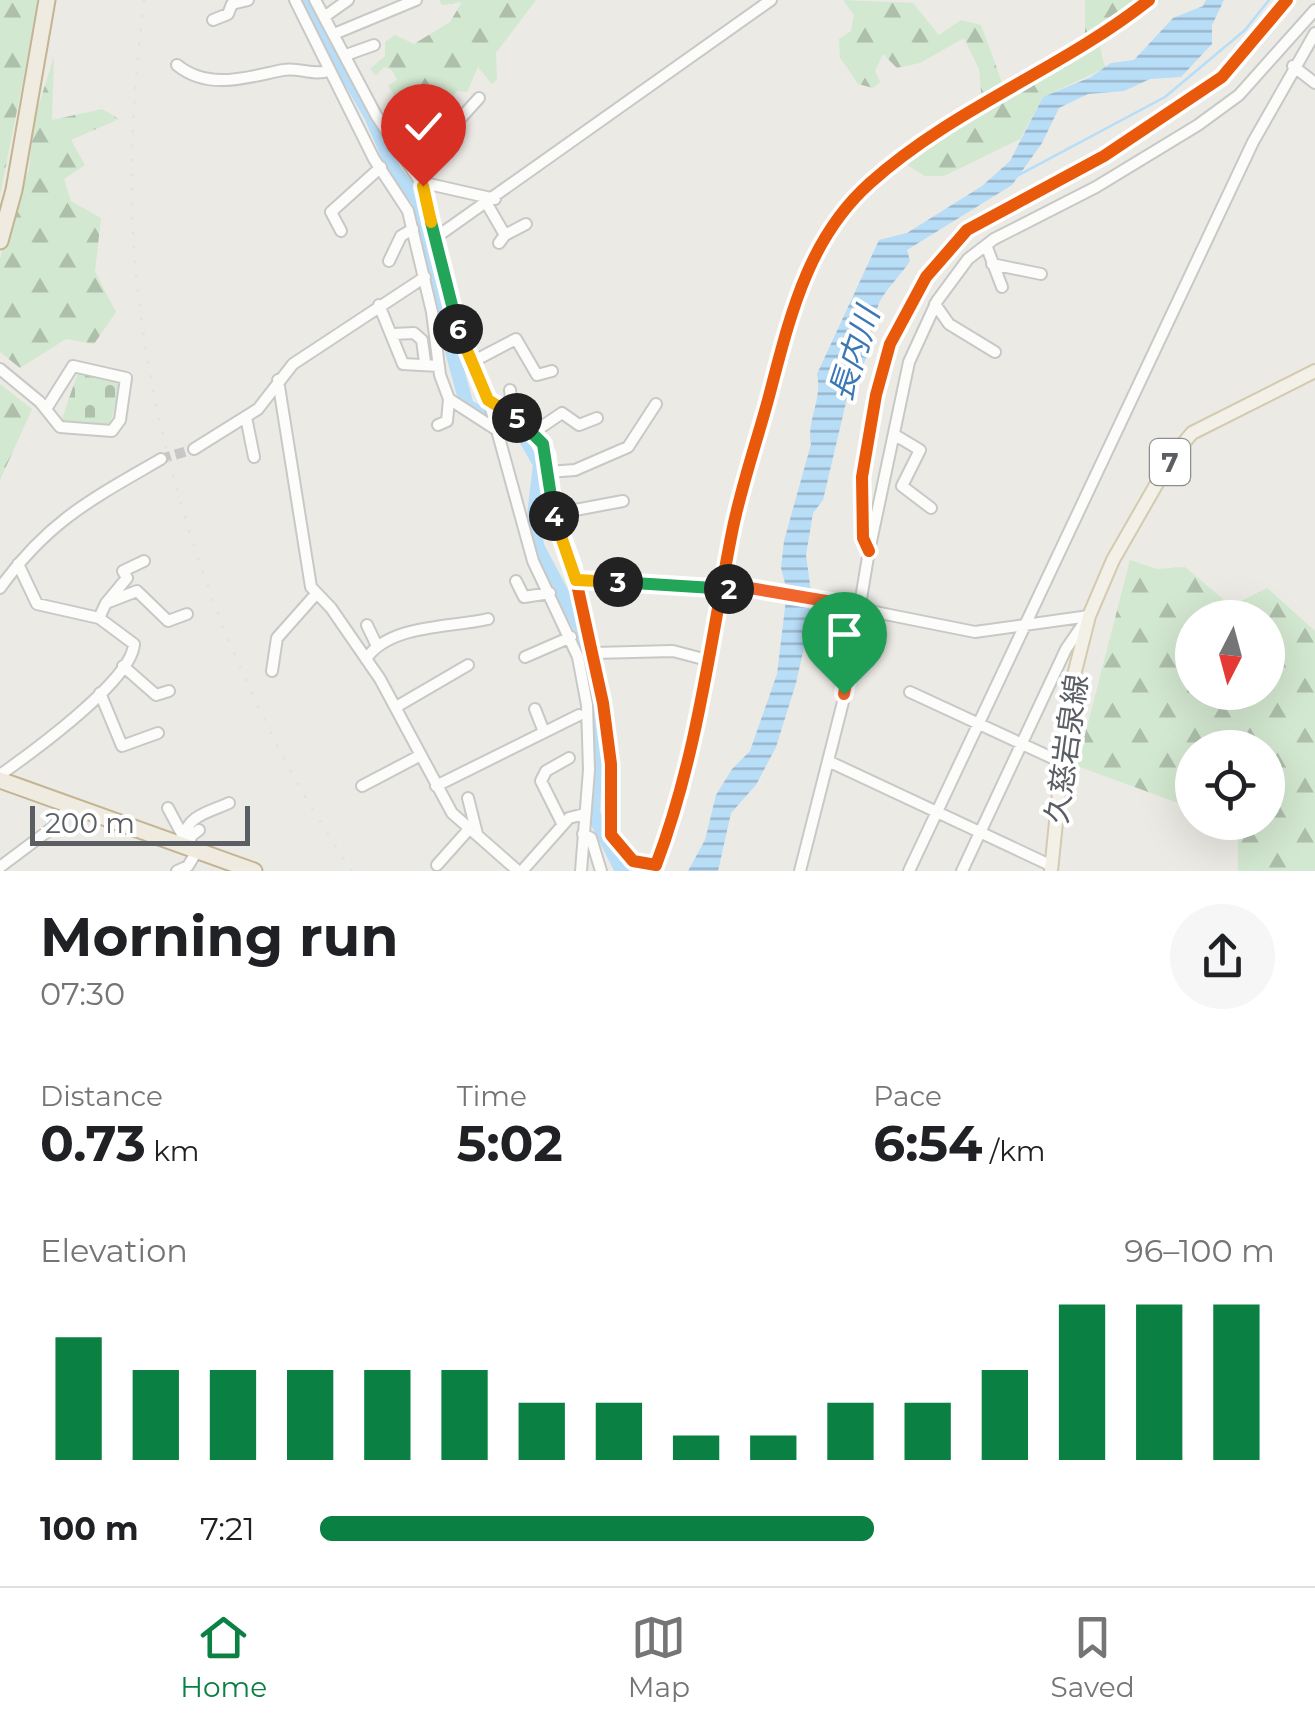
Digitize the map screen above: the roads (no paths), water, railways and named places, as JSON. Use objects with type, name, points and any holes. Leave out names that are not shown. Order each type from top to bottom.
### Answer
[{"type":"highway","points":[[0,242],[14,190],[48,0]]},
{"type":"highway","points":[[0,778],[254,871]]},
{"type":"main road","name":"久慈岩泉線","points":[[1051,868],[1069,695],[1089,616],[1113,560],[1182,444],[1202,426],[1315,371]]},
{"type":"street","points":[[213,20],[228,14],[232,4],[248,0]]},
{"type":"street","points":[[295,0],[381,167],[403,192],[449,399],[447,421],[438,425]]},
{"type":"street","points":[[315,0],[376,115],[417,178],[452,315],[489,402],[533,560],[571,636],[610,752],[611,835],[634,860],[656,865],[692,747],[738,506],[789,320],[812,259],[841,214],[868,184],[928,136],[1083,45],[1149,0]]},
{"type":"street","points":[[324,17],[348,0]]},
{"type":"street","points":[[334,34],[416,0]]},
{"type":"street","points":[[435,238],[771,0]]},
{"type":"street","points":[[800,871],[830,762],[855,606],[910,362],[935,304],[968,259],[986,245],[1198,125],[1239,94],[1315,10]]},
{"type":"street","points":[[909,871],[1252,142],[1315,32]]},
{"type":"street","points":[[346,55],[374,46]]},
{"type":"street","points":[[176,65],[188,74],[238,82],[287,69],[314,76],[330,71]]},
{"type":"street","points":[[1293,66],[1315,84]]},
{"type":"street","points":[[403,192],[480,98]]},
{"type":"street","points":[[341,231],[330,212],[381,167]]},
{"type":"street","points":[[417,178],[491,202]]},
{"type":"street","points":[[491,202],[502,239],[526,224]]},
{"type":"street","points":[[389,261],[401,236],[413,229]]},
{"type":"street","points":[[986,245],[1002,287]]},
{"type":"street","points":[[992,264],[1041,274]]},
{"type":"street","points":[[194,449],[258,409],[292,364],[425,278]]},
{"type":"street","points":[[935,304],[949,324],[995,352]]},
{"type":"street","points":[[379,305],[403,364],[409,368],[425,362],[439,366]]},
{"type":"street","points":[[393,334],[414,333],[422,340],[425,362]]},
{"type":"street","points":[[472,362],[509,340],[516,340],[534,354],[537,375],[552,371]]},
{"type":"street","points":[[0,368],[60,426],[112,430],[120,420],[126,378],[73,366],[46,409]]},
{"type":"street","points":[[278,380],[316,594],[331,608],[396,707],[452,813],[520,871],[563,825],[575,815],[584,814]]},
{"type":"street","points":[[510,390],[513,415]]},
{"type":"street","points":[[449,399],[496,427]]},
{"type":"street","points":[[489,402],[513,415],[543,444],[554,514],[576,580],[593,653],[581,871]]},
{"type":"street","points":[[548,472],[575,470],[628,447],[656,404]]},
{"type":"street","points":[[534,432],[562,412],[579,425],[597,418]]},
{"type":"street","points":[[246,417],[254,457]]},
{"type":"street","points":[[895,435],[920,450],[902,486],[931,508]]},
{"type":"street","points":[[0,588],[34,542],[72,511],[162,459]]},
{"type":"street","points":[[554,514],[622,501]]},
{"type":"street","points":[[99,618],[127,578],[123,571],[144,561]]},
{"type":"street","points":[[0,778],[100,693],[134,653],[134,644],[99,618],[38,604],[18,564]]},
{"type":"street","points":[[576,580],[766,590],[975,632],[1089,616]]},
{"type":"street","points":[[516,581],[524,597],[550,593]]},
{"type":"street","points":[[106,603],[136,591],[168,621],[187,614]]},
{"type":"street","points":[[272,671],[277,638],[316,594]]},
{"type":"street","points":[[962,871],[1066,648],[1089,616]]},
{"type":"street","points":[[366,659],[376,644],[406,632],[488,619]]},
{"type":"street","points":[[367,625],[376,644]]},
{"type":"street","points":[[526,658],[571,636]]},
{"type":"street","points":[[593,653],[673,651],[711,660]]},
{"type":"street","points":[[396,707],[468,665]]},
{"type":"street","points":[[123,666],[156,695],[170,691]]},
{"type":"street","points":[[910,692],[1062,762]]},
{"type":"street","points":[[100,693],[122,746],[158,733]]},
{"type":"street","points":[[436,786],[592,706]]},
{"type":"street","points":[[535,708],[544,732]]},
{"type":"street","points":[[362,786],[420,755]]},
{"type":"street","points":[[563,825],[540,781],[546,771],[569,758]]},
{"type":"street","points":[[830,762],[1051,868]]},
{"type":"street","points":[[468,798],[474,832]]},
{"type":"street","points":[[190,846],[186,826],[194,818],[229,803]]},
{"type":"street","points":[[0,867],[52,828],[70,805]]},
{"type":"street","points":[[168,808],[190,846]]},
{"type":"street","points":[[178,871],[188,866],[191,836],[200,830]]},
{"type":"street","points":[[438,865],[474,832]]},
{"type":"street","points":[[583,834],[591,838],[601,871]]},
{"type":"water","name":"長内川","points":[[1206,0],[1224,0],[1212,25],[1212,44],[1181,77],[1150,79],[1124,91],[1088,94],[1059,108],[1042,143],[1012,185],[907,250],[910,261],[880,301],[868,354],[852,377],[823,500],[813,513],[806,555],[813,607],[776,747],[756,785],[731,813],[718,871],[688,871],[705,840],[716,795],[732,769],[750,751],[777,674],[787,591],[781,568],[784,541],[811,444],[817,374],[879,240],[907,233],[982,186],[1010,161],[1043,97],[1091,77],[1111,63],[1134,60],[1173,18],[1203,6]]},
{"type":"waterway","points":[[304,0],[371,116],[395,172],[419,201],[432,278],[467,406],[524,436],[540,464],[534,516],[537,546],[581,629],[596,737],[593,813],[622,871]]},
{"type":"waterway","points":[[1015,177],[1165,97],[1245,30],[1269,0]]},
{"type":"tunnel","points":[[161,459],[194,449]]},
{"type":"railway","points":[[144,0],[134,106],[132,211],[152,383],[172,470],[197,556],[265,721],[306,799],[352,871]]}]
